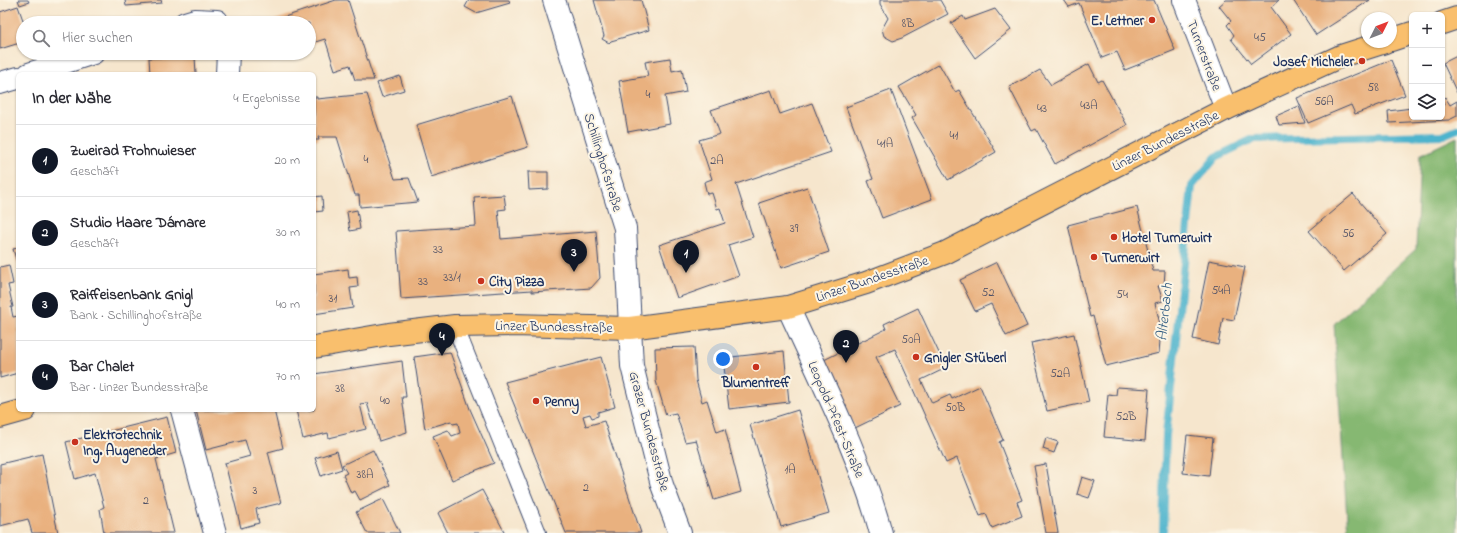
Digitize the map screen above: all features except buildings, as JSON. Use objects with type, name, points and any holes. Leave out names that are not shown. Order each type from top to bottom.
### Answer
[{"type":"main road","points":[[1445,22],[1457,18]]},
{"type":"main road","points":[[1397,38],[1409,34]]},
{"type":"main road","name":"Linzer Bundesstraße","points":[[316,347],[388,334],[455,326],[513,325],[630,328],[788,307],[866,283],[945,253],[1226,109],[1341,56],[1366,48]]},
{"type":"main road","points":[[0,417],[18,412]]},
{"type":"street","name":"Schillinghofstraße","points":[[554,0],[625,228],[630,328]]},
{"type":"street","name":"Turnerstraße","points":[[1184,0],[1226,109]]},
{"type":"street","points":[[35,72],[72,60]]},
{"type":"street","points":[[227,72],[228,60]]},
{"type":"street","points":[[0,83],[16,79]]},
{"type":"street","name":"Leopold-Pfest-Straße","points":[[788,307],[860,470],[874,505],[881,533]]},
{"type":"street","name":"Grazer Bundesstraße","points":[[630,328],[632,366],[662,485],[680,533]]},
{"type":"street","points":[[183,412],[215,533]]},
{"type":"lane","points":[[455,326],[538,533]]},
{"type":"green space","points":[[1457,137],[1457,533],[1348,533],[1334,324],[1416,249],[1420,155]]},
{"type":"waterway","name":"Alterbach","points":[[1163,533],[1166,435],[1192,186],[1216,157],[1253,139],[1443,135],[1457,129]]},
{"type":"place","name":"E. Lettner","points":[[1152,20]]},
{"type":"place","name":"Josef Micheler","points":[[1362,61]]},
{"type":"place","name":"Hotel Turnerwirt","points":[[1114,237]]},
{"type":"place","name":"Turnerwirt","points":[[1094,257]]},
{"type":"place","name":"Raiffeisenbank Gnigl","points":[[574,272]]},
{"type":"place","name":"Zweirad Frohnwieser","points":[[686,273]]},
{"type":"place","name":"City Pizza","points":[[481,281]]},
{"type":"place","name":"Bar Chalet","points":[[442,356]]},
{"type":"place","name":"Gnigler Stüberl","points":[[916,357]]},
{"type":"place","name":"Studio Haare Dámare","points":[[846,363]]},
{"type":"place","name":"Blumentreff","points":[[756,367]]},
{"type":"place","name":"Penny","points":[[536,401]]},
{"type":"place","name":"Elektrotechnik Ing. Augeneder","points":[[75,442]]}]
